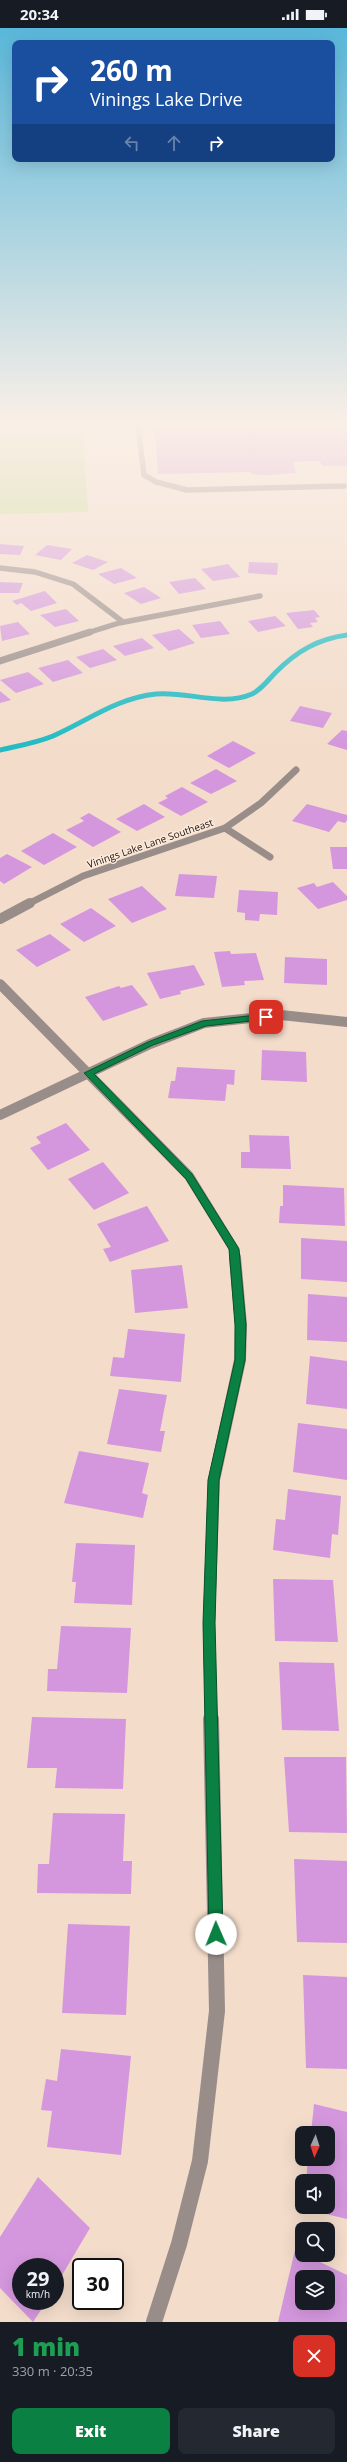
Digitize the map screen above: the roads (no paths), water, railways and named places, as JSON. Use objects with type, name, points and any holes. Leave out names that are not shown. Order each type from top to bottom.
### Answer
[{"type":"street","points":[[0,568],[35,572],[73,584],[123,622]]},
{"type":"street","points":[[0,661],[123,622],[260,596]]},
{"type":"street","name":"Vinings Lake Lane Southeast","points":[[0,919],[83,876],[225,828],[261,803],[296,770]]},
{"type":"street","points":[[225,828],[270,857]]},
{"type":"street","points":[[0,984],[189,1176],[234,1249],[240,1325],[240,1360],[214,1480],[209,1623],[217,2011],[200,2161],[179,2244],[154,2322]]},
{"type":"street","points":[[0,1115],[150,1044],[204,1023],[281,1015],[347,1022]]},
{"type":"waterway","points":[[0,750],[53,736],[115,705],[142,696],[168,694],[217,699],[241,698],[256,692],[292,658],[308,647],[336,637],[347,635]]}]
